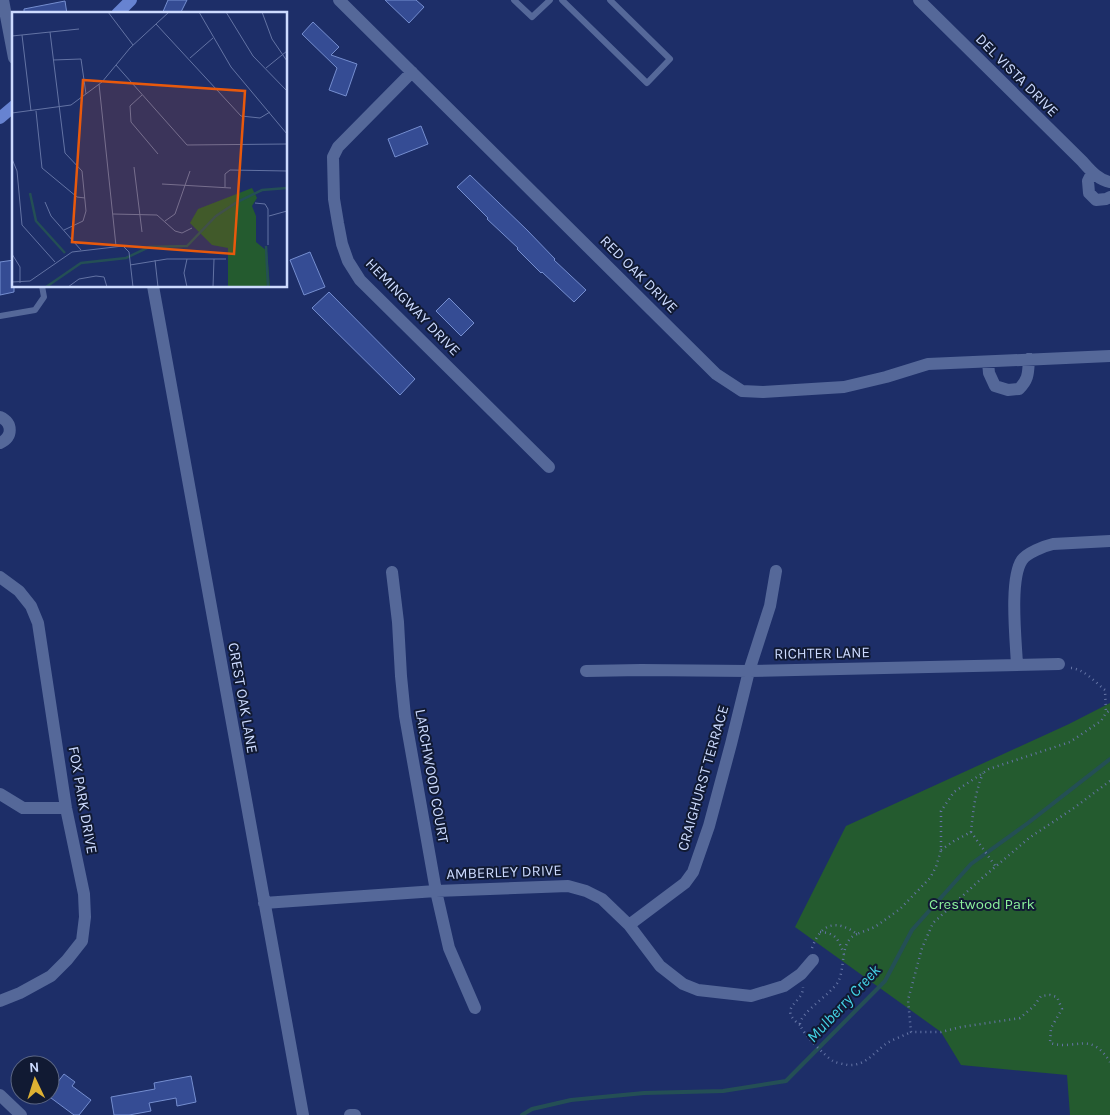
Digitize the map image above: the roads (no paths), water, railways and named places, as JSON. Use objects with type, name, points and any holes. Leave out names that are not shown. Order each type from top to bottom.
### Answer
[{"type":"street","points":[[3,0],[12,47]]},
{"type":"street","points":[[119,12],[131,0]]},
{"type":"street","name":"RED OAK DRIVE","points":[[339,0],[716,374],[742,392],[844,387],[928,364],[1110,356]]},
{"type":"street","name":"DEL VISTA DRIVE","points":[[919,0],[1092,173],[1110,182]]},
{"type":"street","name":"HEMINGWAY DRIVE","points":[[412,72],[338,147],[334,157],[334,199],[342,244],[348,261],[360,280],[549,467]]},
{"type":"street","points":[[1092,173],[1088,181],[1089,193],[1096,200],[1110,197]]},
{"type":"street","name":"CREST OAK LANE","points":[[153,288],[303,1115]]},
{"type":"street","points":[[988,362],[989,373],[995,386],[1008,390],[1019,389],[1026,382],[1029,360]]},
{"type":"street","points":[[0,417],[7,421],[10,430],[7,439],[0,443]]},
{"type":"street","points":[[1017,665],[1014,597],[1016,576],[1022,560],[1044,546],[1053,544],[1110,541]]},
{"type":"street","name":"CRAIGHURST TERRACE","points":[[629,926],[685,883],[693,872],[709,826],[750,671],[770,606],[776,571]]},
{"type":"street","name":"LARCHWOOD COURT","points":[[392,572],[405,716],[436,891],[449,948],[475,1008]]},
{"type":"street","name":"FOX PARK DRIVE","points":[[0,577],[20,591],[38,623],[66,808],[84,894],[85,917],[82,940],[67,960],[50,976],[20,993],[0,1001]]},
{"type":"street","name":"RICHTER LANE","points":[[586,671],[750,671],[1059,664]]},
{"type":"street","points":[[0,794],[24,808],[66,808]]},
{"type":"street","name":"AMBERLEY DRIVE","points":[[264,903],[436,891],[568,886],[586,891],[602,899],[629,926],[660,966],[683,984],[698,990],[751,996],[784,986],[801,974],[813,960]]},
{"type":"street","points":[[0,1095],[21,1115]]},
{"type":"street","points":[[350,1115],[355,1115]]},
{"type":"lane","points":[[514,0],[532,17],[550,0]]},
{"type":"lane","points":[[562,0],[647,83],[670,59],[610,0]]},
{"type":"lane","points":[[0,316],[35,310],[44,297],[42,288]]},
{"type":"waterway","name":"Mulberry Creek","points":[[522,1115],[532,1109],[571,1100],[644,1093],[723,1091],[786,1081],[885,981],[912,930],[971,864],[1028,823],[1110,759]]},
{"type":"park label","name":"Crestwood Park","points":[[982,904]]}]
